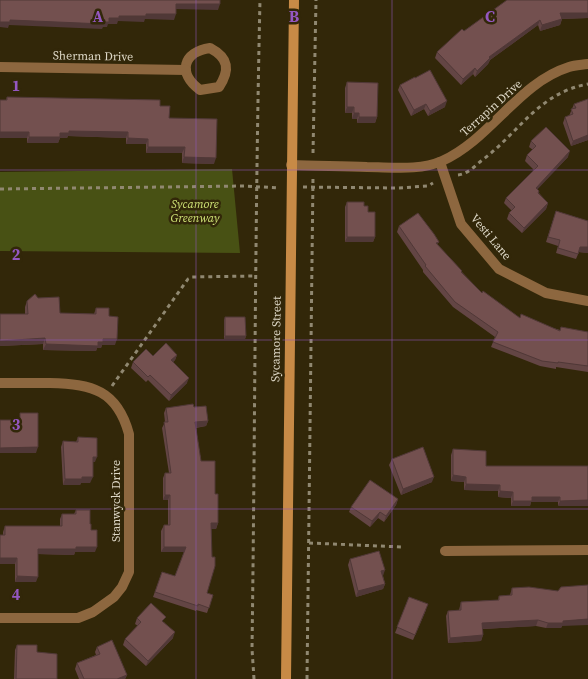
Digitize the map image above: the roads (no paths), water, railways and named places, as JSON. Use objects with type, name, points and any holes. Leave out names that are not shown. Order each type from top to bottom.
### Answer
[{"type":"street","name":"Sycamore Street","points":[[286,679],[290,165],[294,0]]},
{"type":"street","points":[[210,48],[218,52],[224,59],[227,68],[225,78],[219,87],[208,90],[200,90],[194,85],[186,70],[188,59],[194,52],[210,48]]},
{"type":"street","name":"Terrapin Drive","points":[[290,165],[414,168],[440,162],[466,148],[529,90],[548,76],[570,66],[588,64]]},
{"type":"street","name":"Sherman Drive","points":[[0,67],[186,70]]},
{"type":"street","name":"Vesti Lane","points":[[440,162],[462,224],[499,269],[546,293],[588,301]]},
{"type":"street","name":"Stanwyck Drive","points":[[0,383],[73,384],[91,387],[106,395],[121,413],[129,434],[129,572],[122,587],[105,606],[78,618],[0,618]]},
{"type":"street","points":[[445,551],[588,550]]},
{"type":"park label","name":"Sycamore Greenway","points":[[195,211]]}]
